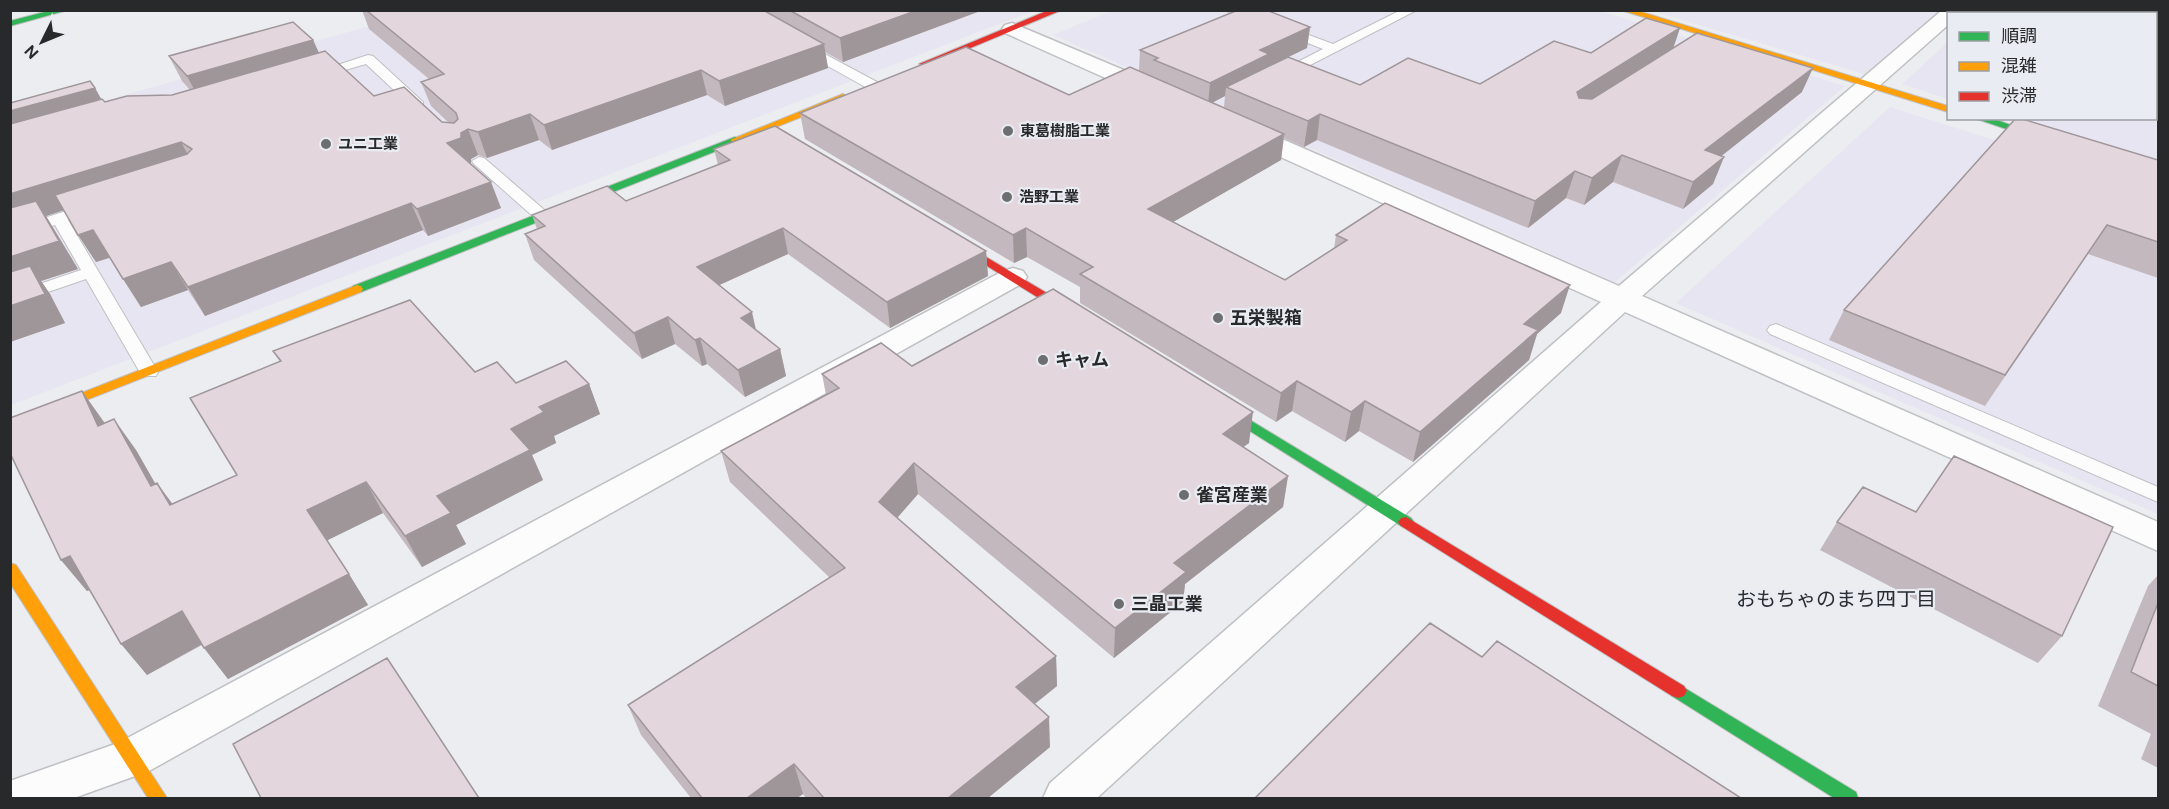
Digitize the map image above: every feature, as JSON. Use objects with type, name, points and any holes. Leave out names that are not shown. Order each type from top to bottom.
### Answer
[{"type":"street","points":[[10,24],[64,10]]},
{"type":"street","points":[[915,68],[1058,10]]},
{"type":"street","points":[[1625,10],[1947,109]]},
{"type":"street","points":[[1065,798],[1623,298],[1866,84],[1947,16]]},
{"type":"street","points":[[1012,29],[1173,100]]},
{"type":"street","points":[[10,426],[878,83]]},
{"type":"street","points":[[1217,119],[2158,537]]},
{"type":"street","points":[[1984,120],[2069,146]]},
{"type":"street","points":[[765,128],[785,140]]},
{"type":"street","points":[[934,229],[1094,327]]},
{"type":"street","points":[[20,798],[133,757],[1013,276]]},
{"type":"street","points":[[1196,390],[1849,798]]},
{"type":"street","points":[[10,569],[159,798]]},
{"type":"lane","points":[[1230,10],[1334,49]]},
{"type":"lane","points":[[1272,81],[1411,10]]},
{"type":"lane","points":[[1690,47],[1708,36]]},
{"type":"lane","points":[[787,38],[878,83]]},
{"type":"lane","points":[[302,79],[368,59],[426,112]]},
{"type":"lane","points":[[1304,64],[1323,72]]},
{"type":"lane","points":[[479,161],[542,216]]},
{"type":"lane","points":[[10,234],[105,204]]},
{"type":"lane","points":[[59,218],[149,372]]},
{"type":"lane","points":[[10,300],[91,272]]},
{"type":"lane","points":[[1776,330],[2158,495]]},
{"type":"shaded area","points":[[1114,10],[1600,11],[1845,86],[1615,282],[1053,35]]},
{"type":"shaded area","points":[[1983,10],[2158,11],[2158,162],[2018,120],[2157,120],[2157,12],[1982,12]]},
{"type":"shaded area","name":"ユニ工業","points":[[423,11],[1033,11],[11,405],[11,127]]},
{"type":"shaded area","points":[[1652,11],[1938,11],[1864,74]]},
{"type":"shaded area","points":[[1947,43],[1947,99],[1902,84]]},
{"type":"shaded area","points":[[1890,107],[2158,192],[2158,514],[1676,303]]},
{"type":"building","points":[[366,10],[763,10],[824,44],[719,81],[701,70],[544,125],[530,114],[478,132],[468,129],[461,133],[461,138],[447,143],[491,182],[417,209],[411,203],[188,287],[171,262],[123,279],[93,230],[78,235],[55,195],[187,154],[192,149],[181,142],[10,194],[10,124],[102,99],[105,102],[127,96],[172,95],[325,51],[374,96],[404,87],[442,122],[454,123],[458,119],[456,113],[421,82],[444,74]]},
{"type":"building","points":[[789,10],[918,10],[840,38]]},
{"type":"building","points":[[1238,10],[1266,10],[1310,27],[1260,50],[1269,54],[1210,83],[1154,60],[1158,58],[1140,50]]},
{"type":"building","points":[[1989,10],[2083,10],[2088,12],[1988,12]]},
{"type":"building","points":[[1646,18],[1680,28],[1577,92],[1579,98],[1592,99],[1697,33],[1813,68],[1705,150],[1724,157],[1693,182],[1622,155],[1592,178],[1575,171],[1535,201],[1320,114],[1308,121],[1226,87],[1288,57],[1360,85],[1408,58],[1480,84],[1554,41],[1591,53]]},
{"type":"building","points":[[293,22],[313,40],[187,76],[169,56]]},
{"type":"building","points":[[2157,30],[2158,30],[2157,76]]},
{"type":"building","points":[[966,47],[1069,95],[1130,67],[1284,134],[1148,209],[1285,280],[1347,240],[1336,235],[1385,203],[1570,285],[1524,324],[1538,330],[1420,432],[1365,401],[1351,412],[1297,381],[1281,393],[1080,274],[1093,267],[1026,228],[1013,235],[800,113]]},
{"type":"building","points":[[90,81],[95,88],[10,111],[10,103]]},
{"type":"building","points":[[2014,120],[2026,120],[2158,160],[2158,242],[2107,225],[2005,375],[1844,310]]},
{"type":"building","points":[[775,126],[986,251],[887,302],[783,228],[697,267],[752,312],[741,318],[780,349],[738,370],[700,338],[695,340],[668,317],[634,333],[525,234],[545,226],[532,215],[607,186],[626,201],[730,160],[714,149]]},
{"type":"building","points":[[36,201],[59,241],[10,257],[10,208]]},
{"type":"building","points":[[30,266],[45,294],[10,306],[10,272]]},
{"type":"building","points":[[1053,289],[1253,412],[1223,434],[1288,476],[1174,563],[1186,572],[1115,628],[914,463],[879,502],[1056,656],[1016,687],[1049,717],[948,798],[824,798],[794,764],[747,798],[702,798],[628,705],[845,568],[721,451],[839,388],[822,374],[881,343],[912,366]]},
{"type":"building","points":[[410,300],[475,372],[497,362],[516,383],[566,361],[589,384],[539,407],[544,412],[511,429],[530,450],[437,496],[451,513],[405,536],[366,482],[307,510],[349,574],[204,648],[182,611],[121,644],[70,556],[61,560],[10,453],[10,418],[82,391],[98,426],[114,419],[151,486],[157,483],[170,505],[237,475],[190,398],[281,361],[273,351]]},
{"type":"building","points":[[1954,456],[2113,527],[2062,636],[1837,522],[1863,487],[1916,512]]},
{"type":"building","points":[[2158,603],[2158,686],[2131,672]]},
{"type":"building","points":[[1430,623],[1482,657],[1497,641],[1741,798],[1255,798]]},
{"type":"building","points":[[387,658],[479,798],[261,798],[233,744]]},
{"type":"traffic: fast","points":[[10,24],[64,10]]},
{"type":"traffic: fast","points":[[1985,120],[2051,141]]},
{"type":"traffic: fast","points":[[357,289],[735,140]]},
{"type":"traffic: fast","points":[[1212,401],[1406,522]]},
{"type":"traffic: fast","points":[[1678,691],[1849,798]]},
{"type":"traffic: slow","points":[[1625,10],[1947,109]]},
{"type":"traffic: slow","points":[[735,140],[843,97]]},
{"type":"traffic: slow","points":[[10,426],[357,289]]},
{"type":"traffic: slow","points":[[10,569],[158,798]]},
{"type":"traffic: jam","points":[[924,64],[1058,10]]},
{"type":"traffic: jam","points":[[949,238],[1080,318]]},
{"type":"traffic: jam","points":[[1406,522],[1678,691]]},
{"type":"place","name":"東葛樹脂工業","points":[[1008,131]]},
{"type":"place","name":"ユニ工業","points":[[326,144]]},
{"type":"place","name":"浩野工業","points":[[1007,197]]},
{"type":"place","name":"五栄製箱","points":[[1218,318]]},
{"type":"place","name":"キャム","points":[[1043,360]]},
{"type":"place","name":"雀宮産業","points":[[1184,495]]},
{"type":"place","name":"三晶工業","points":[[1119,604]]},
{"type":"district","name":"おもちゃのまち四丁目","points":[[1836,599]]}]
